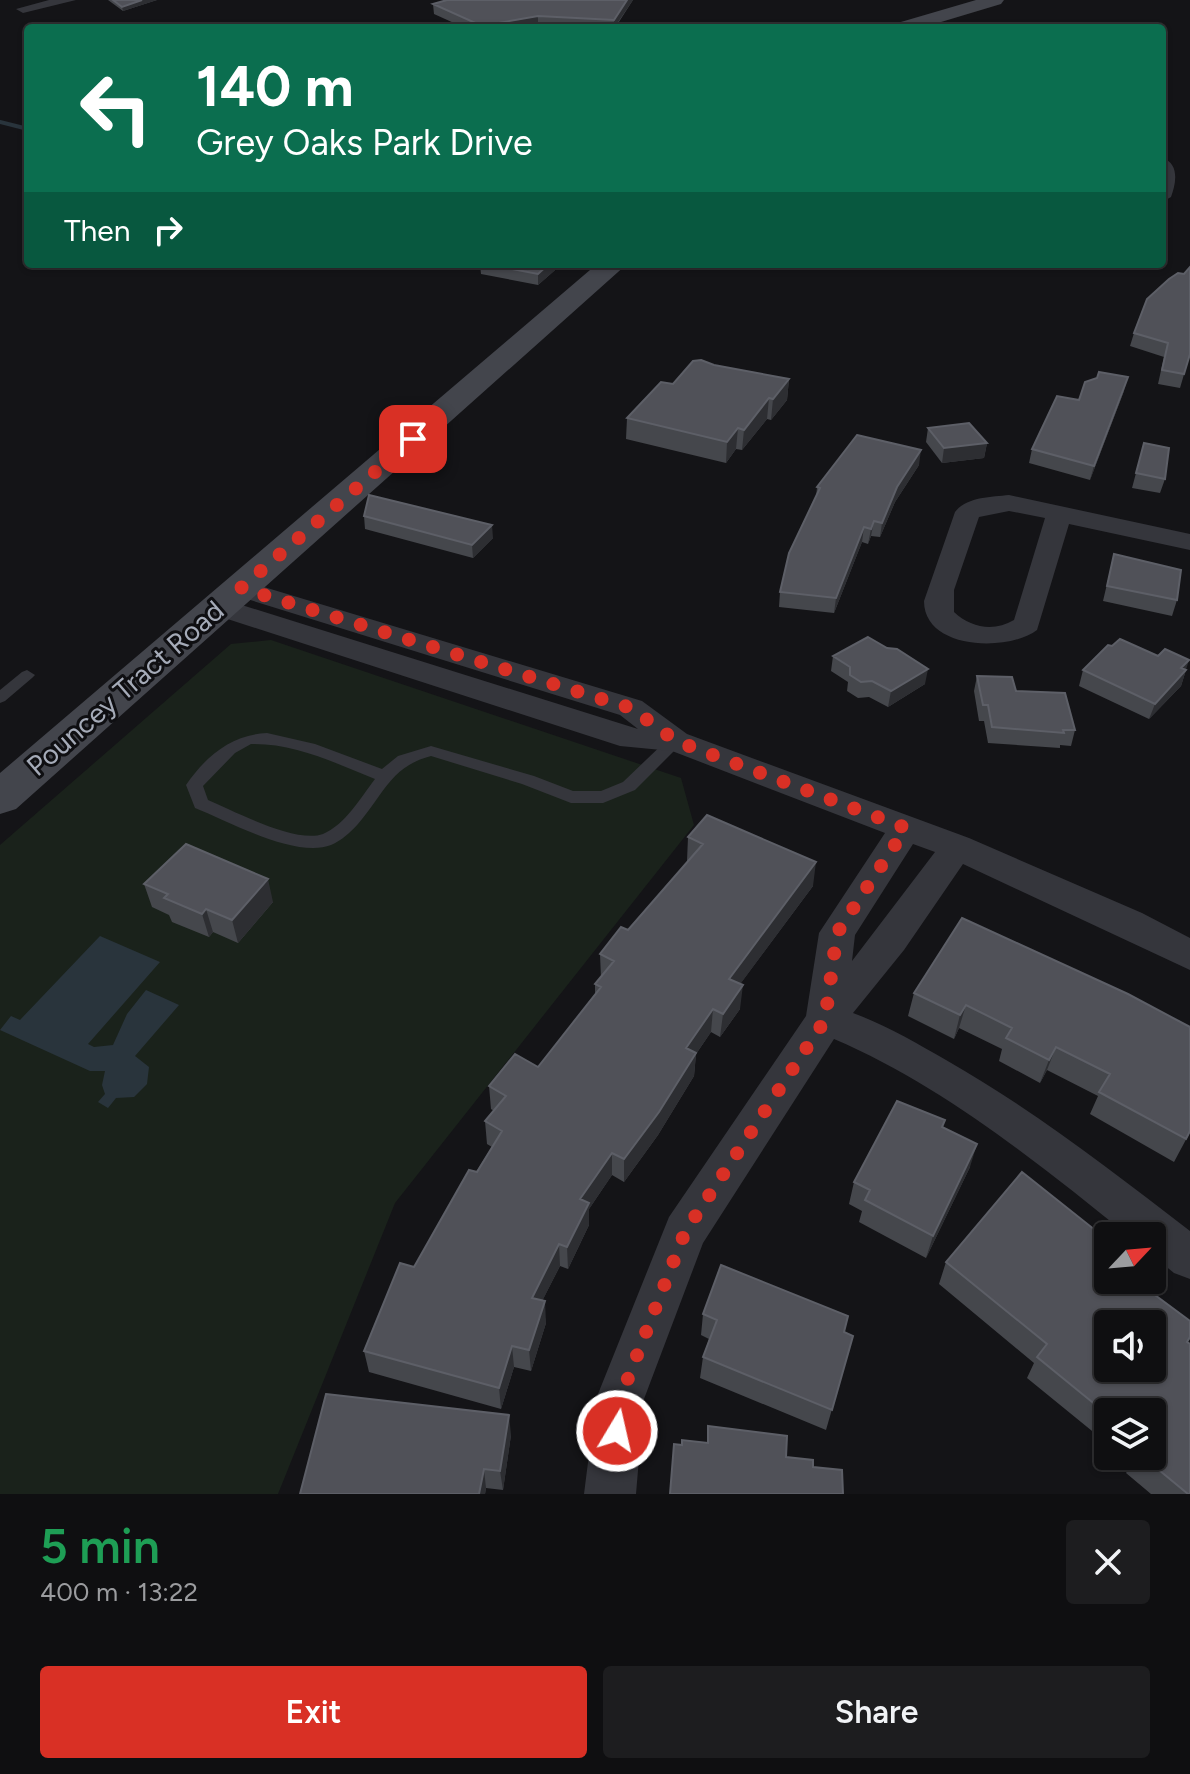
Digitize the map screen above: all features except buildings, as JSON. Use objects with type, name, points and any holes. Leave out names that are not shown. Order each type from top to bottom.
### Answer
[{"type":"main road","points":[[914,24],[995,0]]},
{"type":"main road","name":"Pouncey Tract Road","points":[[0,798],[608,268]]},
{"type":"street","points":[[18,4],[70,0]]},
{"type":"street","points":[[18,4],[34,19]]},
{"type":"street","points":[[1166,180],[1190,182]]},
{"type":"street","points":[[1059,514],[1027,624],[1009,634],[984,636],[958,628],[941,614],[937,599],[968,512],[997,503],[1059,514],[1190,542]]},
{"type":"street","points":[[230,597],[631,739],[676,741],[957,847],[1129,923],[1190,955]]},
{"type":"street","points":[[825,1020],[837,933],[906,828]]},
{"type":"street","points":[[610,1494],[620,1399],[685,1232],[825,1020],[891,940],[957,847]]},
{"type":"street","points":[[825,1020],[850,1027],[965,1090],[1064,1157],[1190,1258]]},
{"type":"lane","points":[[0,698],[27,675]]},
{"type":"lane","points":[[386,777],[283,740],[261,738],[236,743],[194,785],[201,804],[283,835],[316,843],[335,838],[386,777],[398,762],[431,751],[528,780],[571,797],[603,797],[629,786],[676,741]]},
{"type":"shaded area","points":[[271,640],[681,778],[694,825],[395,1203],[278,1494],[0,1494],[0,845],[231,644]]},
{"type":"shaded area","points":[[100,936],[160,962],[88,1044],[94,1047],[113,1045],[127,1014],[146,990],[179,1005],[135,1056],[149,1067],[147,1084],[134,1097],[116,1098],[108,1108],[98,1102],[105,1094],[102,1085],[105,1071],[90,1071],[0,1030],[11,1016],[20,1020]]},
{"type":"waterway","points":[[0,122],[24,128]]},
{"type":"route","points":[[413,439],[241,588],[631,708],[676,741],[906,828],[837,933],[825,1020],[685,1232],[620,1399],[617,1431]]}]
